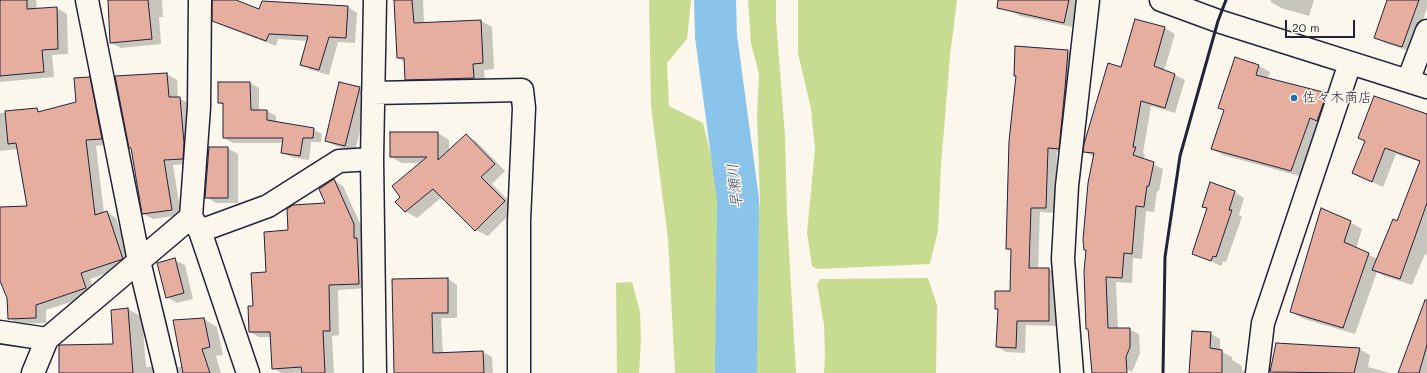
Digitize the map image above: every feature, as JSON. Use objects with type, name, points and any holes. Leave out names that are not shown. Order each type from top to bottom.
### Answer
[{"type":"street","points":[[87,0],[139,261],[166,373]]},
{"type":"street","points":[[200,0],[199,107],[195,224],[248,373]]},
{"type":"street","points":[[375,0],[372,159],[375,373]]},
{"type":"street","points":[[1072,373],[1063,259],[1067,186],[1088,0]]},
{"type":"street","points":[[1161,0],[1218,21],[1418,84],[1427,31]]},
{"type":"street","points":[[1257,373],[1263,323],[1350,63]]},
{"type":"street","points":[[373,93],[522,90],[524,108],[519,221],[519,373]]},
{"type":"street","points":[[33,373],[47,339],[139,261],[195,224],[268,206],[340,161],[372,159]]},
{"type":"street","points":[[0,332],[47,339]]},
{"type":"green space","points":[[649,0],[691,0],[687,39],[667,63],[669,106],[703,123],[722,200],[720,298],[724,373],[675,373],[668,239],[651,106]]},
{"type":"green space","points":[[748,0],[776,0],[776,20],[785,136],[787,214],[796,373],[750,373],[748,303],[760,201],[757,117],[759,74],[751,43]]},
{"type":"green space","points":[[798,0],[957,0],[950,56],[941,165],[938,230],[930,264],[817,269],[812,266],[807,233],[815,149],[811,109],[798,53]]},
{"type":"green space","points":[[928,278],[937,305],[936,373],[824,373],[824,325],[817,284],[821,279]]},
{"type":"green space","points":[[632,282],[640,312],[641,341],[639,373],[617,373],[616,283]]},
{"type":"building","points":[[0,0],[27,0],[27,9],[57,7],[58,49],[42,50],[44,72],[0,76]]},
{"type":"building","points":[[108,0],[148,0],[152,39],[110,43]]},
{"type":"building","points":[[212,0],[236,0],[259,9],[262,1],[348,6],[346,38],[329,37],[319,70],[300,65],[308,36],[269,34],[266,41],[212,21]]},
{"type":"building","points":[[394,0],[412,0],[414,23],[481,20],[483,63],[473,64],[474,78],[405,80],[404,58],[397,58]]},
{"type":"building","points":[[998,0],[1069,0],[1064,23],[997,8]]},
{"type":"building","points":[[1387,0],[1419,0],[1402,47],[1374,38]]},
{"type":"building","points":[[1135,19],[1165,27],[1154,66],[1175,74],[1165,108],[1141,101],[1133,147],[1136,147],[1133,155],[1154,162],[1149,186],[1147,186],[1144,207],[1136,206],[1132,254],[1124,253],[1122,278],[1106,277],[1108,328],[1130,328],[1130,347],[1126,357],[1127,373],[1092,373],[1088,329],[1086,329],[1084,271],[1086,250],[1084,250],[1083,240],[1088,183],[1094,153],[1083,152],[1084,144],[1108,63],[1121,67]]},
{"type":"building","points":[[1015,46],[1068,50],[1059,149],[1048,148],[1046,208],[1031,208],[1029,268],[1049,268],[1049,321],[1017,321],[1016,348],[996,347],[998,309],[995,309],[995,291],[1010,291],[1011,249],[1006,249],[1009,141],[1016,76],[1014,76]]},
{"type":"building","points":[[1235,57],[1259,65],[1256,75],[1327,93],[1317,121],[1310,118],[1291,171],[1211,149],[1224,110],[1218,108]]},
{"type":"building","points":[[167,73],[169,97],[180,97],[184,143],[183,159],[164,160],[172,210],[142,214],[131,148],[129,148],[115,76]]},
{"type":"building","points":[[90,77],[102,139],[86,140],[95,215],[107,211],[123,259],[81,273],[86,288],[36,305],[36,318],[8,319],[7,298],[0,281],[0,207],[27,206],[16,143],[8,144],[5,111],[37,108],[38,112],[76,102],[74,78]]},
{"type":"building","points":[[218,82],[250,82],[251,110],[267,110],[267,120],[314,128],[313,138],[303,138],[300,156],[281,153],[283,138],[223,138],[223,103],[218,103]]},
{"type":"building","points":[[339,82],[360,87],[345,146],[325,141]]},
{"type":"building","points":[[1374,96],[1427,114],[1427,203],[1400,279],[1372,270],[1393,219],[1397,221],[1420,161],[1385,148],[1372,182],[1352,173],[1365,141],[1358,138]]},
{"type":"building","points":[[390,132],[438,132],[438,160],[466,134],[495,164],[481,177],[505,201],[475,231],[433,189],[405,212],[395,202],[400,197],[392,186],[427,157],[390,157]]},
{"type":"building","points":[[209,147],[228,147],[228,198],[205,198]]},
{"type":"building","points":[[334,179],[354,224],[354,238],[357,238],[359,284],[329,285],[330,331],[323,331],[325,373],[302,373],[301,367],[272,369],[270,332],[249,332],[248,306],[253,306],[251,273],[266,272],[264,232],[288,230],[287,209],[293,205],[325,203],[319,189]]},
{"type":"building","points":[[1210,182],[1235,191],[1229,210],[1232,210],[1216,257],[1213,256],[1211,261],[1192,254],[1207,208],[1202,207]]},
{"type":"building","points":[[1321,208],[1351,221],[1344,242],[1369,253],[1343,328],[1290,312]]},
{"type":"building","points":[[175,258],[184,293],[166,298],[157,263]]},
{"type":"building","points":[[448,278],[448,313],[432,313],[433,353],[483,351],[484,373],[394,373],[392,279]]},
{"type":"building","points":[[1425,300],[1427,300],[1427,345],[1419,373],[1398,373]]},
{"type":"building","points":[[128,308],[133,373],[59,373],[59,345],[113,344],[111,310]]},
{"type":"building","points":[[204,318],[210,347],[202,349],[210,373],[183,373],[173,320]]},
{"type":"building","points":[[1192,331],[1211,332],[1210,348],[1222,350],[1222,373],[1189,373]]},
{"type":"building","points":[[1276,343],[1360,348],[1354,373],[1270,372]]},
{"type":"waterway","name":"早瀬川","points":[[715,0],[716,36],[738,200],[736,373]]},
{"type":"railway","points":[[1163,373],[1165,257],[1180,156],[1218,21],[1226,0]]},
{"type":"place","name":"佐々木商店","points":[[1294,98]]}]
